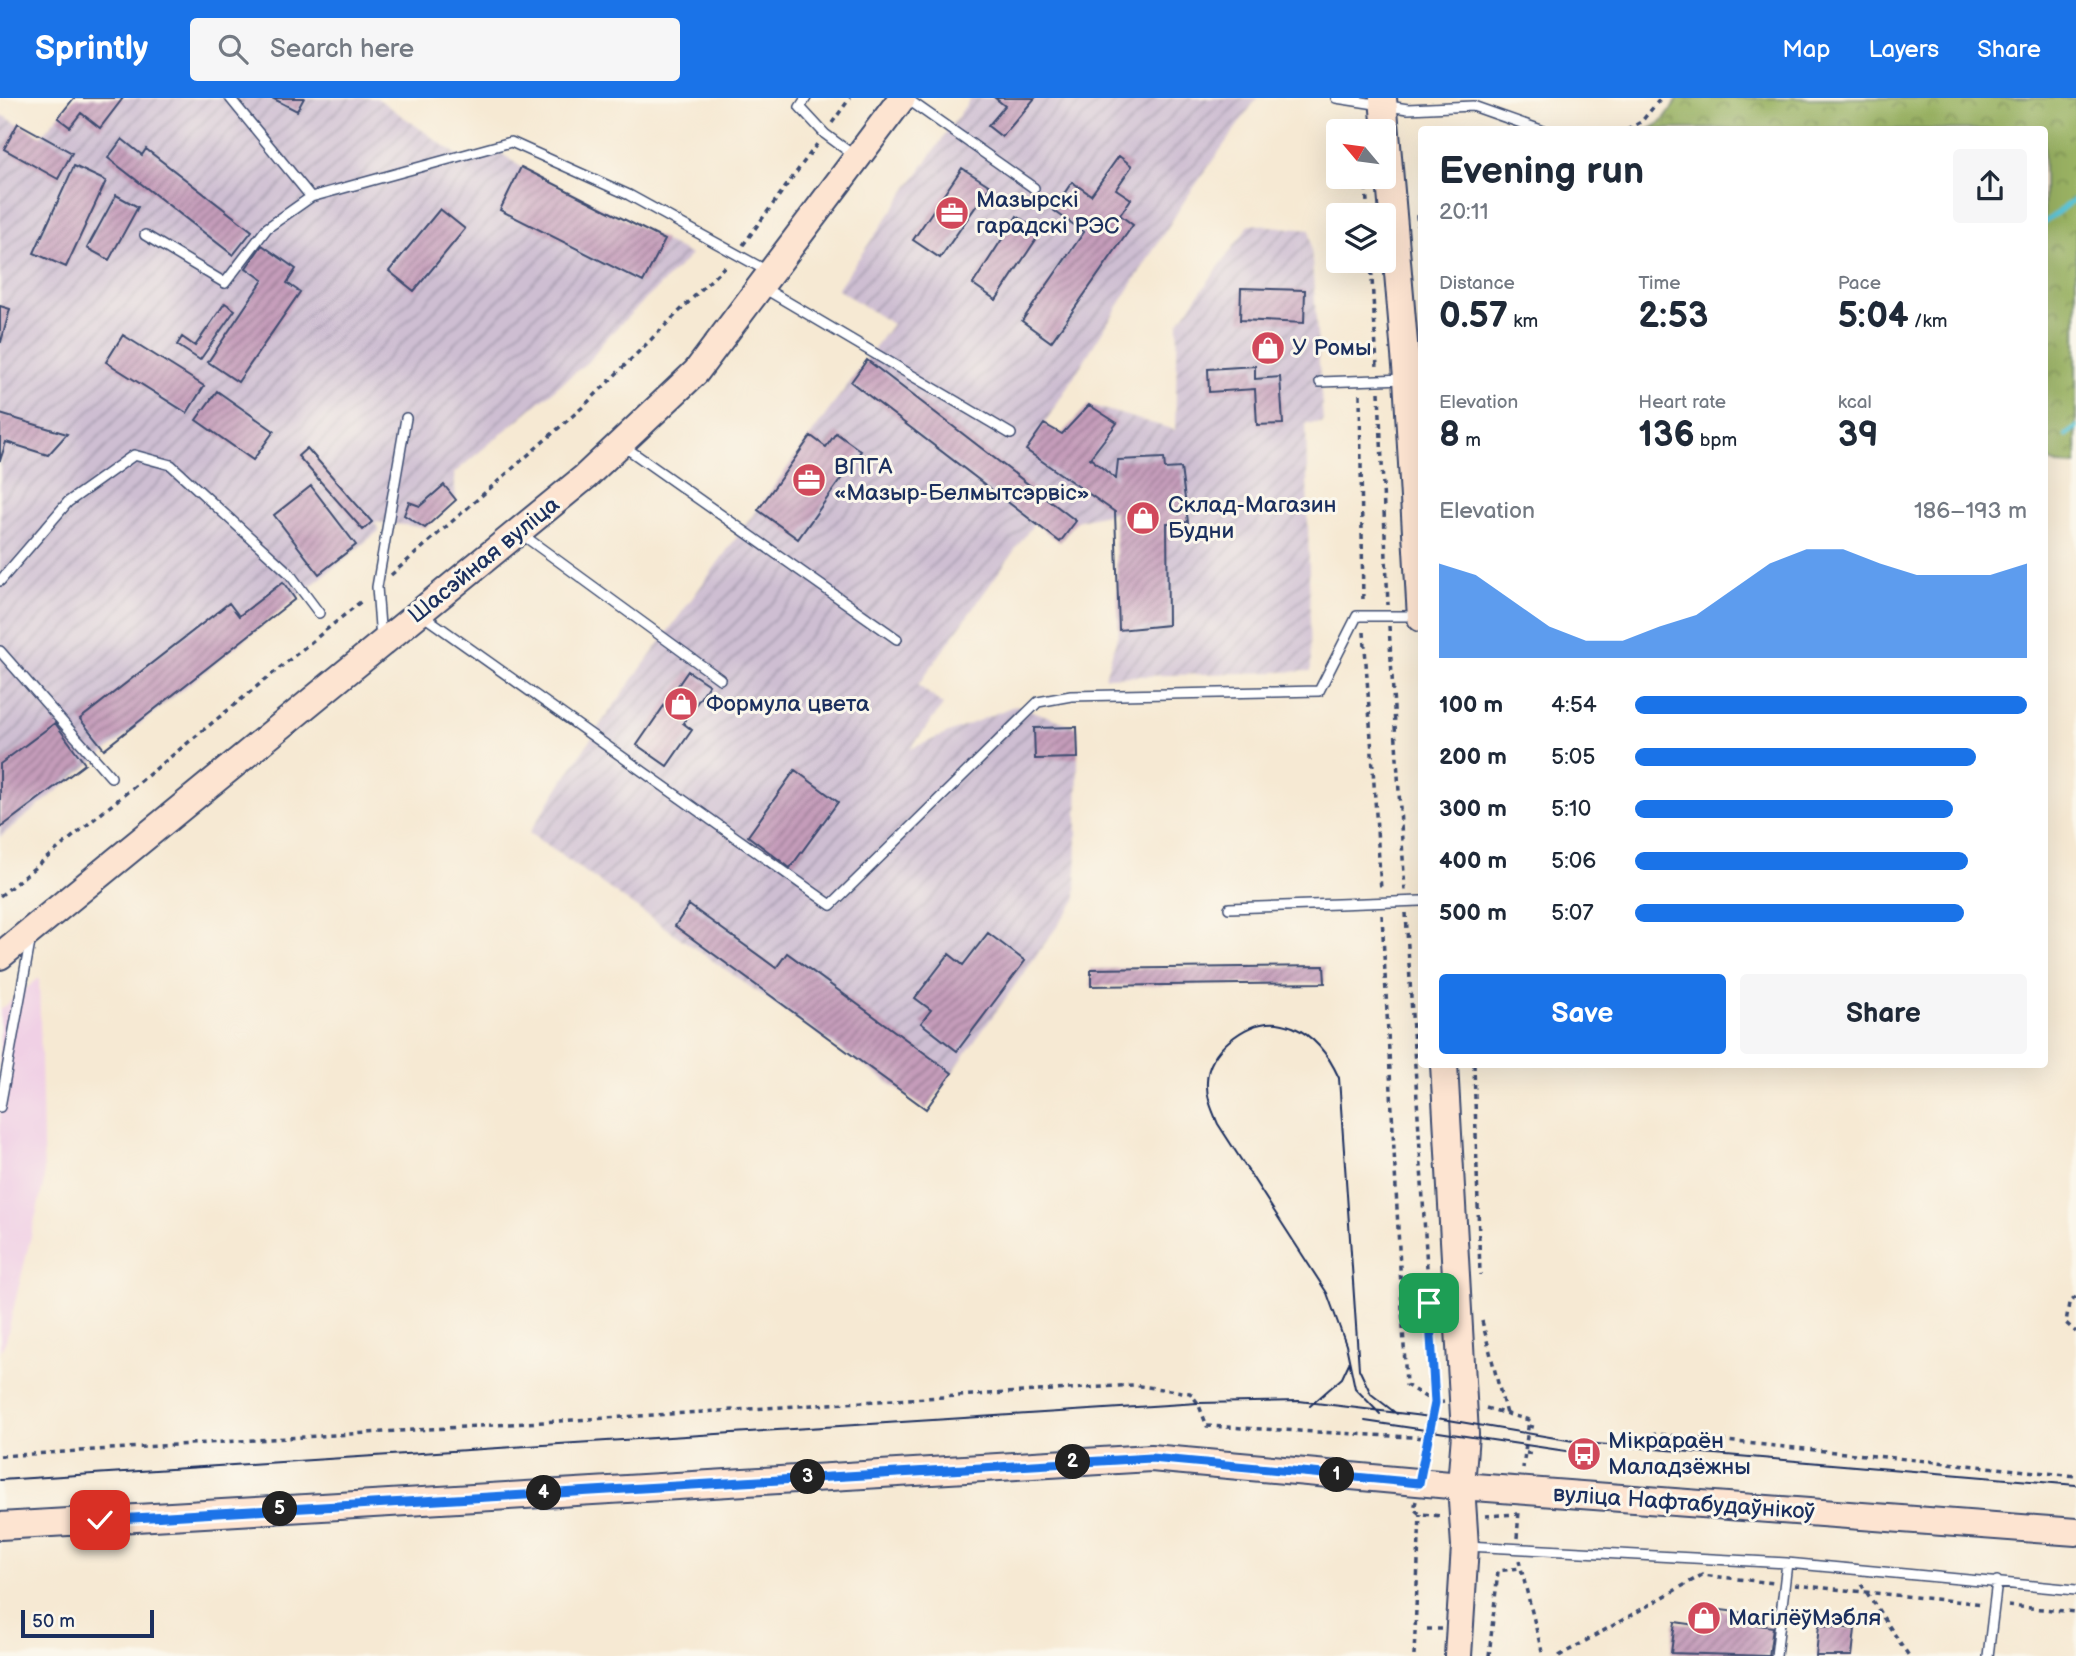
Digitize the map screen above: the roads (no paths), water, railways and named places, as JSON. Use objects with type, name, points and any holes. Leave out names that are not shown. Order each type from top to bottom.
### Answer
[{"type":"main road","name":"Шасэйная вуліца","points":[[0,956],[518,532],[620,444],[696,372],[904,98]]},
{"type":"main road","points":[[1384,102],[1407,379],[1415,416],[1418,516]]},
{"type":"main road","points":[[1444,1068],[1465,1434],[1461,1486],[1465,1546],[1458,1656]]},
{"type":"main road","name":"вуліца Нафтабудаўнікоў","points":[[0,1526],[1151,1458],[1419,1483],[2076,1532]]},
{"type":"lane","points":[[230,98],[311,197]]},
{"type":"lane","points":[[806,98],[800,107],[825,134],[857,158]]},
{"type":"lane","points":[[904,98],[1034,188]]},
{"type":"lane","points":[[1336,98],[1361,104],[1384,102],[1408,109],[1473,106],[1530,126]]},
{"type":"lane","points":[[145,235],[225,283],[267,228],[311,197],[511,142],[629,195],[737,254],[766,279],[1011,433]]},
{"type":"lane","points":[[1320,382],[1407,379]]},
{"type":"lane","points":[[381,645],[377,587],[406,418]]},
{"type":"lane","points":[[620,444],[897,639]]},
{"type":"lane","points":[[0,581],[68,502],[134,455],[171,465],[289,573],[319,613]]},
{"type":"lane","points":[[518,532],[720,679]]},
{"type":"lane","points":[[420,613],[831,905],[1038,702],[1071,696],[1319,691],[1357,616],[1418,617]]},
{"type":"lane","points":[[0,651],[111,777]]},
{"type":"lane","points":[[1229,908],[1418,901]]},
{"type":"lane","points":[[0,1107],[33,930]]},
{"type":"lane","points":[[1465,1546],[1850,1567],[2076,1590]]},
{"type":"lane","points":[[1776,1656],[1787,1563]]},
{"type":"lane","points":[[1988,1656],[1997,1581]]},
{"type":"waterway","points":[[2048,220],[2076,198]]},
{"type":"waterway","points":[[2066,435],[2076,428]]},
{"type":"tram line","points":[[1380,1414],[1355,1388],[1346,1345],[1327,1293],[1218,1124],[1210,1103],[1207,1076],[1211,1065],[1229,1041],[1246,1029],[1278,1023],[1293,1027],[1307,1035],[1319,1047],[1339,1078],[1359,1369],[1371,1394],[1397,1414]]},
{"type":"tram line","points":[[1310,1406],[1342,1378],[1349,1363]]},
{"type":"tram line","points":[[0,1480],[1198,1403],[1299,1401],[1431,1417],[1585,1443],[2076,1485]]},
{"type":"tram line","points":[[1365,1421],[1566,1451]]},
{"type":"place","name":"Мазырскі гарадскі РЭС","points":[[952,213]]},
{"type":"place","name":"У Ромы","points":[[1268,348]]},
{"type":"place","name":"ВПГА «Мазыр-Белмытсэрвіс»","points":[[809,480]]},
{"type":"place","name":"Склад-Магазин Будни","points":[[1143,518]]},
{"type":"place","name":"Формула цвета","points":[[681,704]]},
{"type":"place","name":"Мікрараён Маладзёжны","points":[[1584,1454]]},
{"type":"place","name":"МагілёўМэбля","points":[[1704,1618]]}]
